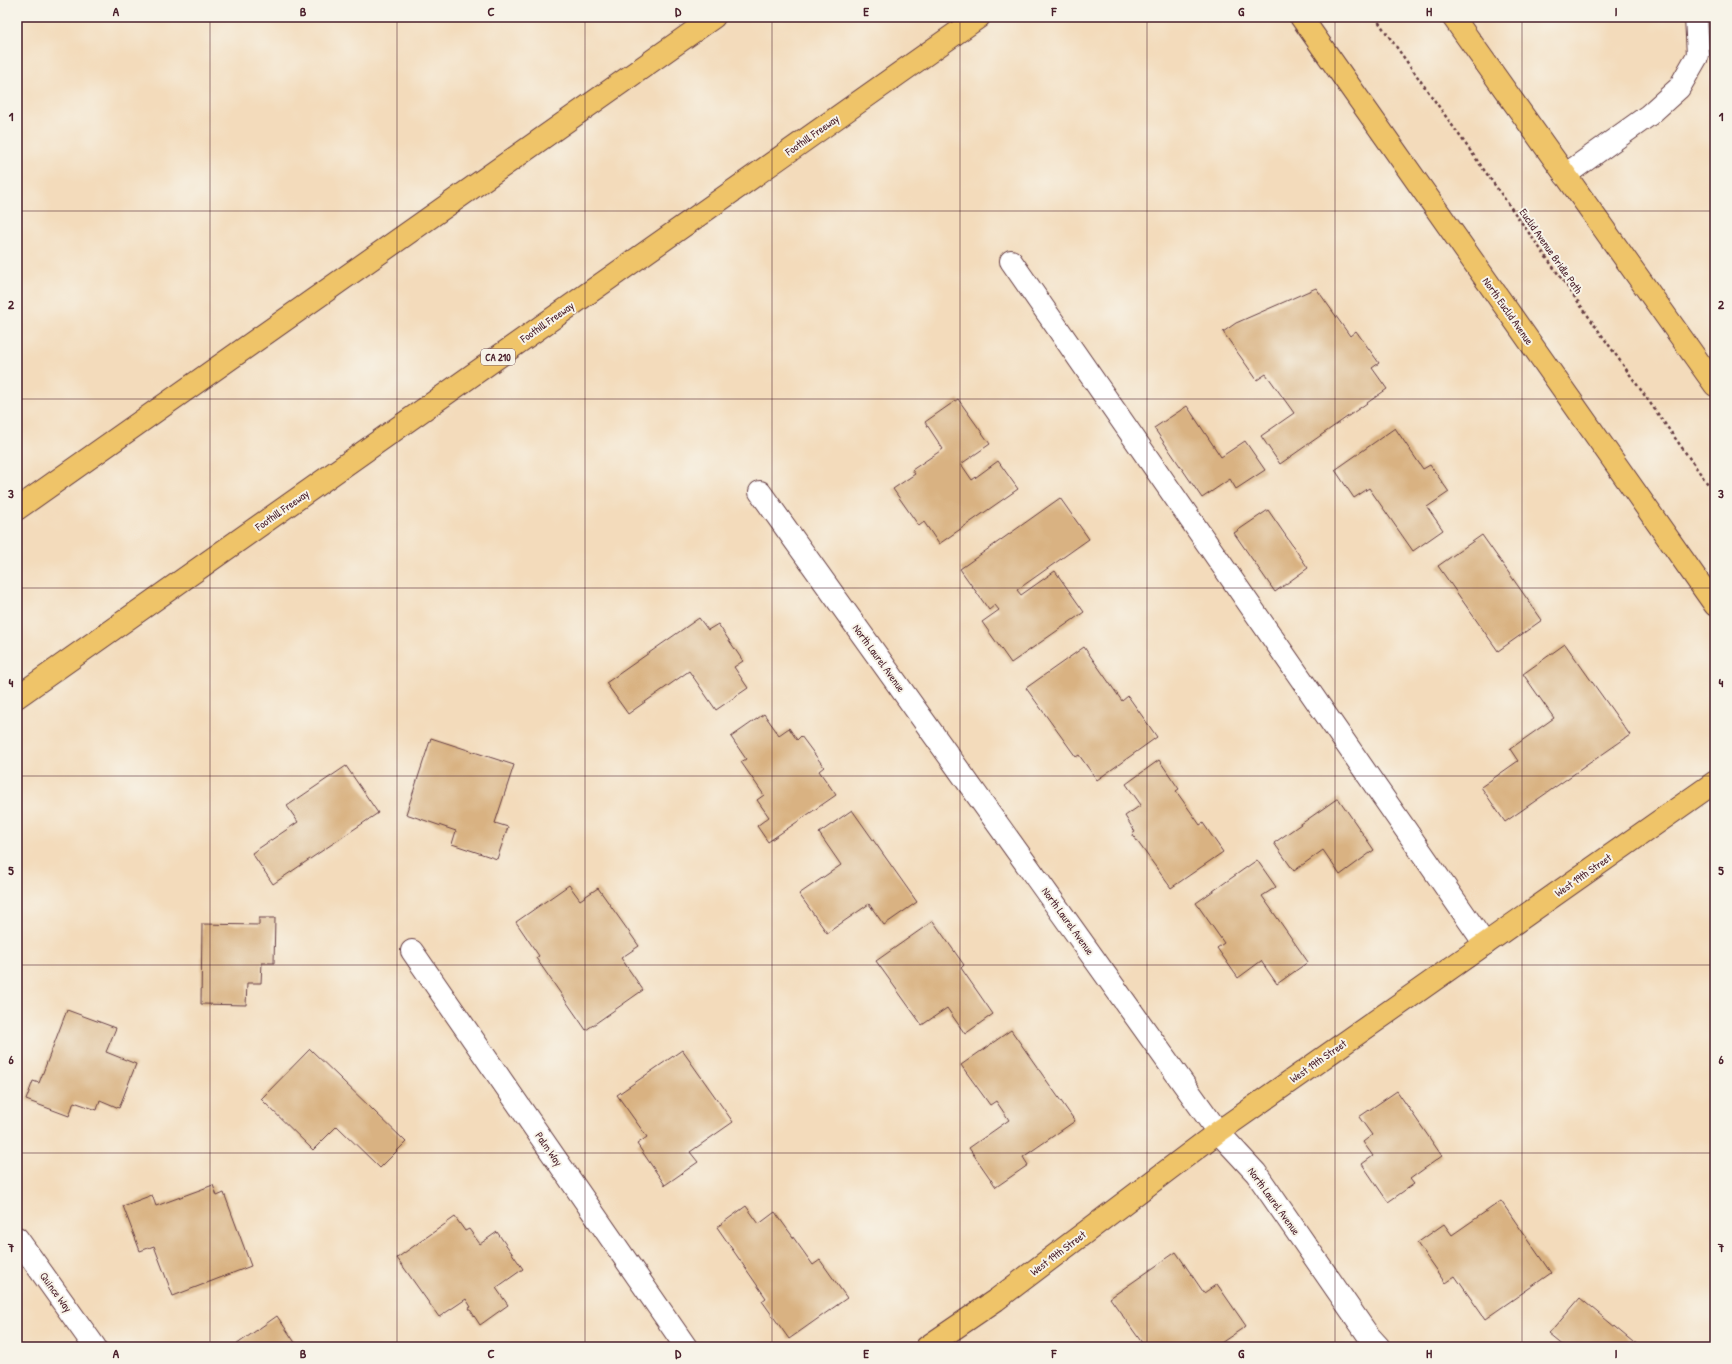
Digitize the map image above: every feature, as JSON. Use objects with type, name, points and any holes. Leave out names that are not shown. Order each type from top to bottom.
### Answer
[{"type":"main road","points":[[17,509],[714,17]]},
{"type":"main road","name":"Foothill Freeway","points":[[17,697],[979,17]]},
{"type":"main road","name":"North Euclid Avenue","points":[[1301,17],[1715,605]]},
{"type":"main road","points":[[1453,17],[1715,385]]},
{"type":"main road","name":"West 19th Street","points":[[927,1347],[996,1300],[1218,1132],[1715,782]]},
{"type":"street","points":[[1565,175],[1649,115],[1679,88],[1698,54],[1696,17]]},
{"type":"street","points":[[1011,261],[1485,944]]},
{"type":"street","name":"North Laurel Avenue","points":[[760,492],[1218,1132],[1256,1173],[1368,1335],[1379,1347]]},
{"type":"street","name":"Palm Way","points":[[412,951],[686,1347]]},
{"type":"street","name":"Quince Way","points":[[17,1238],[95,1347]]},
{"type":"path","name":"Euclid Avenue Bridle Path","points":[[1375,17],[1715,494]]},
{"type":"building","points":[[1316,288],[1350,336],[1356,331],[1379,363],[1372,368],[1387,389],[1280,464],[1261,436],[1294,413],[1266,374],[1257,380],[1223,332],[1236,323]]},
{"type":"building","points":[[958,399],[990,444],[961,464],[972,480],[998,461],[1018,489],[939,544],[924,522],[919,526],[893,489],[915,474],[912,470],[943,449],[925,422]]},
{"type":"building","points":[[1187,406],[1221,457],[1245,441],[1265,470],[1236,489],[1230,479],[1202,498],[1154,428]]},
{"type":"building","points":[[1395,428],[1423,469],[1430,465],[1449,492],[1427,507],[1443,530],[1413,551],[1369,488],[1354,498],[1335,470]]},
{"type":"building","points":[[1060,498],[1089,539],[1017,590],[1021,595],[1055,571],[1084,612],[1011,663],[982,622],[999,610],[995,605],[989,610],[960,569]]},
{"type":"building","points":[[1268,510],[1308,568],[1275,592],[1234,533]]},
{"type":"building","points":[[1482,535],[1542,620],[1498,651],[1438,566]]},
{"type":"building","points":[[699,618],[708,630],[718,624],[743,661],[734,667],[748,688],[716,710],[689,671],[628,714],[606,683]]},
{"type":"building","points":[[1565,644],[1630,735],[1505,822],[1481,787],[1518,761],[1510,749],[1554,718],[1523,674]]},
{"type":"building","points":[[1084,647],[1122,701],[1128,696],[1157,737],[1097,780],[1079,755],[1076,757],[1026,688]]},
{"type":"building","points":[[764,714],[779,735],[789,728],[797,740],[801,736],[824,767],[819,771],[836,795],[768,842],[757,826],[769,817],[757,800],[764,795],[741,762],[746,759],[731,737]]},
{"type":"building","points":[[431,738],[514,765],[495,823],[508,827],[497,859],[452,844],[456,831],[406,814]]},
{"type":"building","points":[[1159,760],[1179,789],[1176,791],[1200,825],[1203,823],[1223,852],[1171,888],[1132,834],[1135,832],[1125,816],[1141,805],[1126,784]]},
{"type":"building","points":[[346,766],[378,813],[273,884],[252,853],[298,822],[287,806]]},
{"type":"building","points":[[1338,798],[1374,850],[1340,875],[1323,850],[1294,871],[1274,843]]},
{"type":"building","points":[[852,810],[917,902],[884,925],[869,904],[827,933],[799,894],[841,865],[819,833]]},
{"type":"building","points":[[1257,860],[1276,887],[1262,896],[1308,962],[1277,984],[1261,961],[1238,978],[1217,948],[1224,943],[1196,903]]},
{"type":"building","points":[[569,885],[580,900],[598,888],[639,946],[621,958],[643,990],[586,1030],[536,958],[539,956],[516,922]]},
{"type":"building","points":[[259,918],[275,918],[274,963],[262,963],[261,983],[247,983],[246,1005],[201,1004],[202,924],[259,925]]},
{"type":"building","points":[[933,921],[964,965],[961,968],[993,1014],[965,1034],[947,1008],[922,1025],[876,961]]},
{"type":"building","points":[[67,1010],[116,1028],[106,1052],[136,1064],[119,1108],[100,1100],[97,1110],[74,1102],[69,1116],[26,1100],[33,1081],[39,1083]]},
{"type":"building","points":[[1011,1030],[1075,1121],[1023,1157],[1028,1165],[996,1187],[969,1148],[1009,1120],[996,1101],[990,1105],[961,1065]]},
{"type":"building","points":[[310,1049],[406,1142],[380,1168],[337,1126],[313,1150],[261,1099]]},
{"type":"building","points":[[682,1050],[733,1122],[690,1152],[698,1162],[665,1185],[637,1144],[647,1137],[617,1095]]},
{"type":"building","points":[[1397,1091],[1442,1156],[1410,1179],[1414,1184],[1388,1202],[1362,1164],[1373,1156],[1363,1142],[1372,1135],[1359,1117]]},
{"type":"building","points":[[213,1185],[217,1196],[224,1193],[251,1266],[173,1296],[154,1246],[140,1251],[123,1206],[152,1195],[156,1206]]},
{"type":"building","points":[[1501,1201],[1551,1273],[1485,1319],[1455,1276],[1445,1283],[1417,1243],[1444,1224],[1452,1235]]},
{"type":"building","points":[[746,1206],[759,1224],[775,1212],[813,1265],[820,1260],[847,1298],[789,1339],[762,1301],[766,1298],[717,1227]]},
{"type":"building","points":[[455,1217],[465,1231],[469,1229],[480,1244],[497,1232],[523,1269],[496,1288],[508,1305],[480,1325],[469,1308],[471,1307],[466,1299],[439,1317],[397,1258]]},
{"type":"building","points":[[1176,1252],[1204,1293],[1217,1284],[1246,1326],[1215,1347],[1145,1347],[1110,1298]]},
{"type":"building","points":[[1580,1298],[1639,1347],[1565,1347],[1549,1334]]},
{"type":"building","points":[[277,1316],[298,1347],[233,1347]]}]
